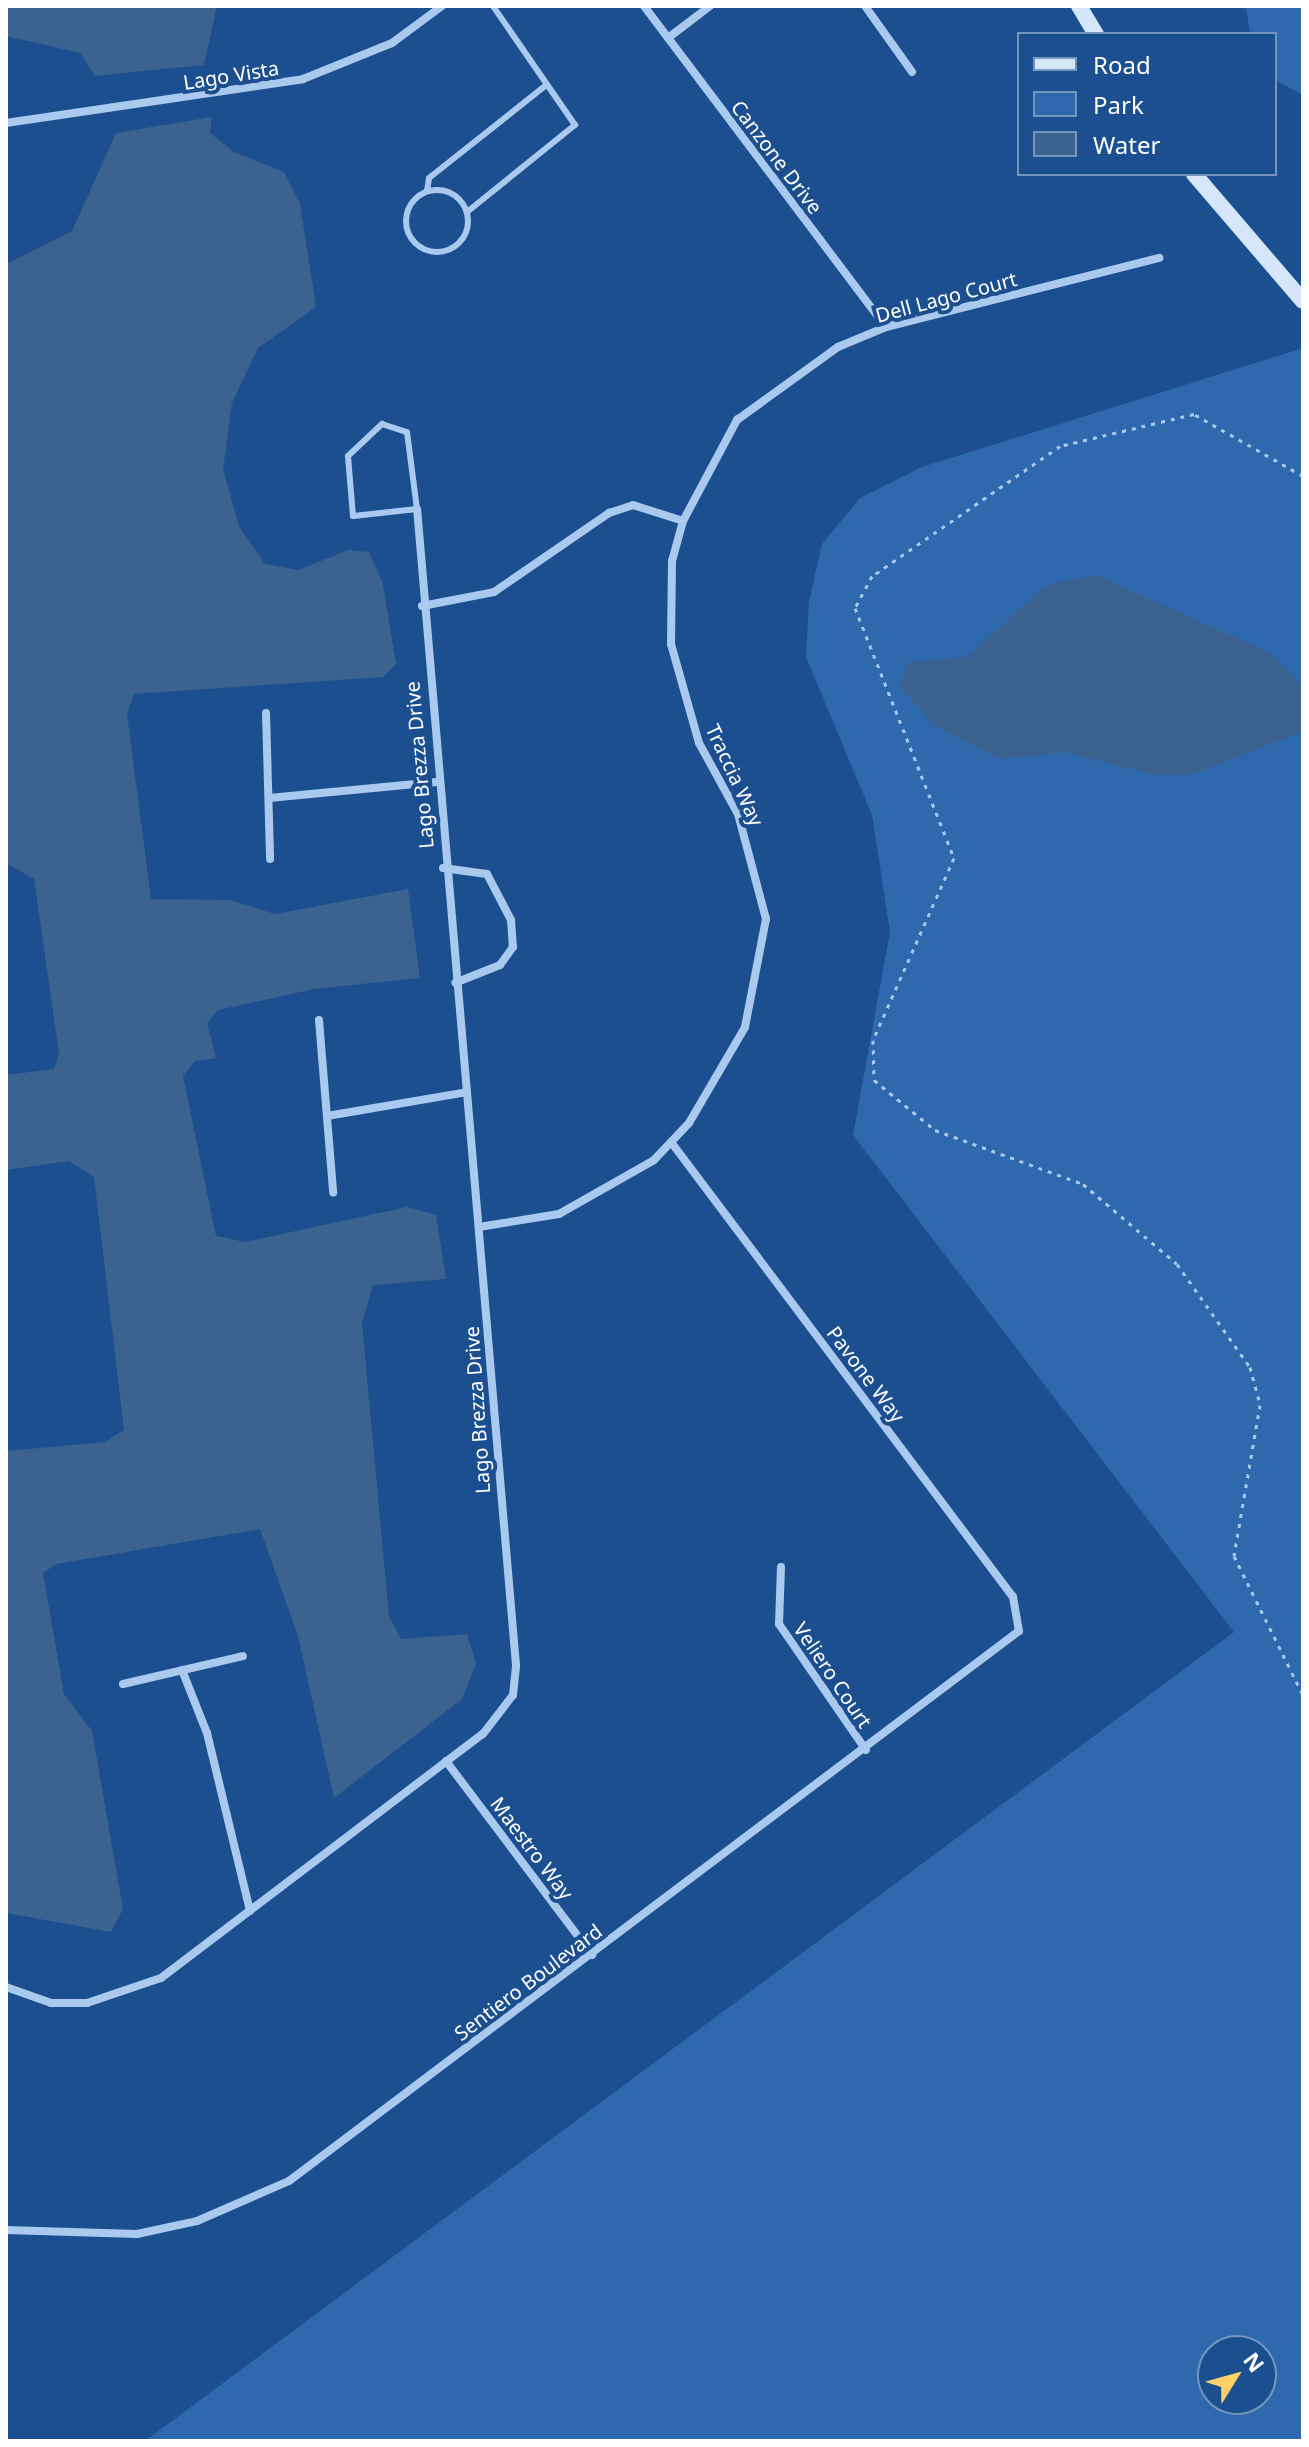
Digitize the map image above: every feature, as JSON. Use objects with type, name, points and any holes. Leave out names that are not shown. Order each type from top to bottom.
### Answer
[{"type":"street","name":"Lago Vista","points":[[6,123],[303,79],[392,43],[442,6]]},
{"type":"street","name":"Canzone Drive","points":[[644,6],[886,327]]},
{"type":"street","points":[[668,38],[710,6]]},
{"type":"street","points":[[865,6],[912,72]]},
{"type":"street","points":[[1079,6],[1095,32]]},
{"type":"street","points":[[1196,176],[1303,301]]},
{"type":"street","name":"Dell Lago Court","points":[[683,521],[737,420],[814,360],[886,327],[1159,258]]},
{"type":"street","points":[[422,606],[494,592],[609,513],[633,505],[683,521]]},
{"type":"street","name":"Lago Brezza Drive","points":[[6,1987],[51,2003],[120,1995],[161,1978],[503,1714],[516,1665],[467,1092],[443,868],[417,509]]},
{"type":"street","name":"Traccia Way","points":[[479,1227],[559,1214],[611,1188],[671,1142],[718,1079],[745,1027],[766,919],[738,814],[699,743],[671,644],[672,561],[683,521]]},
{"type":"street","points":[[266,713],[270,859]]},
{"type":"street","points":[[269,798],[436,782]]},
{"type":"street","points":[[443,868],[487,874],[511,920],[513,947],[500,965],[455,983]]},
{"type":"street","points":[[319,1020],[333,1192]]},
{"type":"street","points":[[327,1116],[467,1092]]},
{"type":"street","name":"Pavone Way","points":[[671,1142],[1013,1597],[1019,1631]]},
{"type":"street","name":"Veliero Court","points":[[781,1567],[779,1624],[866,1750]]},
{"type":"street","name":"Sentiero Boulevard","points":[[6,2230],[137,2234],[255,2200],[592,1955],[1019,1631]]},
{"type":"street","points":[[123,1684],[243,1656]]},
{"type":"street","points":[[182,1670],[207,1733],[250,1911]]},
{"type":"street","name":"Maestro Way","points":[[446,1761],[592,1955]]},
{"type":"lane","points":[[493,6],[537,62],[544,87],[575,125],[467,212],[457,246],[422,249],[405,218],[427,191],[429,178],[544,87]]},
{"type":"lane","points":[[427,191],[451,194],[467,212]]},
{"type":"lane","points":[[382,424],[407,432],[417,509],[353,516],[348,456],[382,424]]},
{"type":"path","points":[[1303,476],[1194,414],[1060,446],[872,576],[855,608],[954,858],[873,1040],[874,1080],[935,1130],[1083,1184],[1177,1264],[1250,1367],[1260,1405],[1234,1556],[1303,1695]]},
{"type":"green space","points":[[1246,6],[1303,6],[1303,95],[1277,81],[1277,32],[1250,32]]},
{"type":"green space","points":[[1303,348],[1303,2441],[145,2441],[1234,1632],[853,1135],[890,932],[872,815],[806,657],[809,602],[822,544],[860,498],[922,467]]},
{"type":"water","points":[[6,6],[217,6],[204,65],[95,76],[80,53],[6,36]]},
{"type":"water","points":[[212,117],[210,133],[234,152],[284,172],[300,203],[316,307],[258,348],[232,403],[223,469],[239,526],[265,564],[299,570],[348,550],[369,552],[383,584],[396,664],[383,677],[134,694],[127,714],[151,899],[230,900],[275,914],[408,889],[420,978],[314,989],[218,1010],[207,1023],[216,1058],[195,1061],[183,1076],[216,1236],[245,1242],[407,1207],[436,1215],[446,1279],[373,1285],[362,1323],[389,1616],[401,1639],[467,1634],[476,1664],[462,1699],[334,1798],[298,1636],[260,1529],[56,1564],[43,1573],[64,1694],[92,1731],[123,1909],[111,1932],[6,1913],[6,1451],[105,1442],[124,1430],[94,1177],[69,1161],[6,1170],[6,1075],[54,1069],[59,1054],[34,879],[6,863],[6,264],[72,231],[116,133]]},
{"type":"water","points":[[1096,575],[1269,653],[1303,687],[1303,731],[1190,775],[1155,775],[1065,752],[999,759],[933,725],[900,686],[908,662],[967,657],[1048,584]]}]
